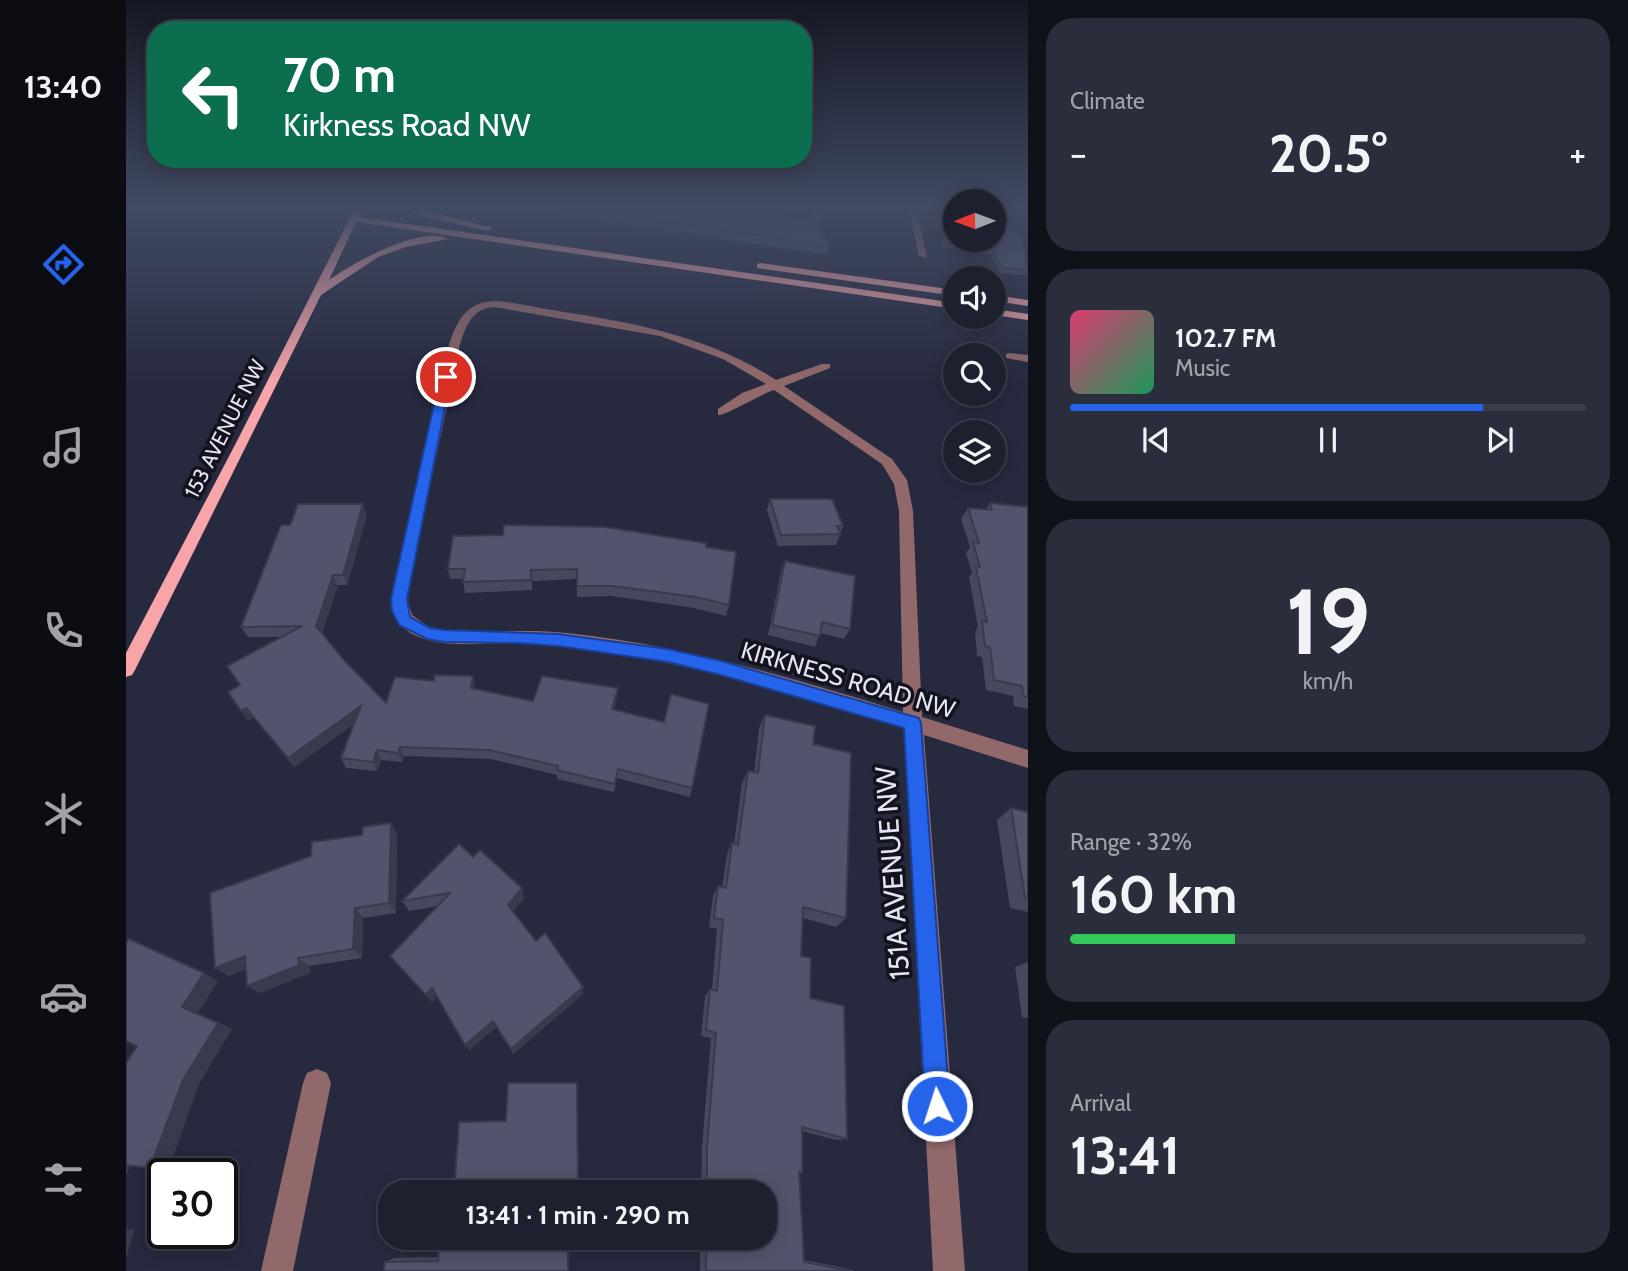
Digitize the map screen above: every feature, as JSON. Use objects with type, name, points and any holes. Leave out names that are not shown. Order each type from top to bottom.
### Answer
[{"type":"main road","name":"153 AVENUE NW","points":[[126,670],[244,441],[330,265]]},
{"type":"main road","points":[[315,295],[355,265]]},
{"type":"main road","points":[[672,265],[943,304]]},
{"type":"main road","points":[[757,265],[943,291]]},
{"type":"main road","points":[[1006,300],[1028,303]]},
{"type":"main road","points":[[1006,314],[1028,317]]},
{"type":"street","name":"KIRKNESS ROAD NW","points":[[775,385],[724,356],[655,332],[497,304],[477,306],[466,318],[446,377],[399,599],[400,611],[405,621],[427,633],[444,636],[517,636],[668,656],[721,668],[1028,759]]},
{"type":"street","points":[[1010,356],[1028,359]]},
{"type":"street","points":[[722,412],[746,396],[826,366]]},
{"type":"street","name":"151A AVENUE NW","points":[[775,385],[871,450],[895,472],[901,482],[905,511],[913,723],[949,1271]]},
{"type":"street","points":[[277,1271],[317,1083]]},
{"type":"building","points":[[1001,265],[1027,265],[1028,270],[1006,268]]},
{"type":"building","points":[[770,499],[832,499],[843,526],[837,526],[841,534],[781,535]]},
{"type":"building","points":[[990,503],[1028,507],[1028,697],[1023,696],[1022,686],[994,680],[990,647],[985,646],[982,621],[987,622],[976,567],[980,567],[973,542],[979,543],[968,508],[992,510]]},
{"type":"building","points":[[298,504],[363,504],[343,575],[333,575],[316,626],[344,660],[386,703],[395,677],[434,681],[435,675],[473,676],[471,688],[533,701],[542,676],[618,688],[612,709],[664,722],[671,694],[709,704],[692,788],[618,769],[615,784],[557,770],[558,766],[489,750],[400,747],[398,753],[377,750],[373,762],[341,758],[361,706],[288,758],[246,708],[241,711],[228,692],[240,685],[227,666],[302,626],[241,627],[281,525],[290,525]]},
{"type":"building","points":[[504,525],[605,527],[706,543],[706,547],[736,552],[729,605],[696,597],[612,586],[577,586],[577,569],[531,570],[531,580],[463,582],[465,569],[448,569],[453,536],[503,535]]},
{"type":"building","points":[[785,561],[855,576],[850,629],[822,622],[820,636],[772,625]]},
{"type":"building","points":[[765,715],[815,726],[813,744],[851,753],[846,918],[803,907],[801,956],[811,958],[810,998],[844,1006],[847,1139],[802,1127],[802,1173],[799,1172],[804,1262],[851,1271],[706,1271],[706,1250],[777,1250],[777,1180],[707,1180],[716,1033],[706,1030],[710,989],[717,991],[723,920],[714,918],[718,886],[726,888],[732,843],[738,845],[748,771],[758,773]]},
{"type":"building","points":[[1011,808],[1028,812],[1028,899],[1025,898]]},
{"type":"building","points":[[391,823],[389,903],[355,908],[353,949],[298,958],[299,965],[247,986],[245,956],[215,968],[210,893],[311,856],[312,842],[362,835],[363,827]]},
{"type":"building","points":[[459,844],[473,857],[480,850],[522,888],[508,905],[536,941],[545,933],[583,987],[511,1049],[493,1021],[465,1045],[432,988],[426,995],[390,956],[450,893],[402,901]]},
{"type":"building","points":[[129,939],[204,973],[182,1007],[218,1023],[183,1080],[154,1158],[147,1158],[147,1168],[126,1165],[126,1063],[137,1046],[126,1041],[126,943]]},
{"type":"building","points":[[508,1083],[577,1083],[578,1180],[455,1180],[459,1122],[506,1121]]},
{"type":"building","points":[[439,1250],[568,1250],[568,1271],[384,1271],[385,1262],[438,1261]]},
{"type":"route","points":[[446,377],[399,599],[400,611],[405,621],[427,633],[444,636],[517,636],[615,646],[668,656],[721,668],[913,723],[937,1106]]}]
